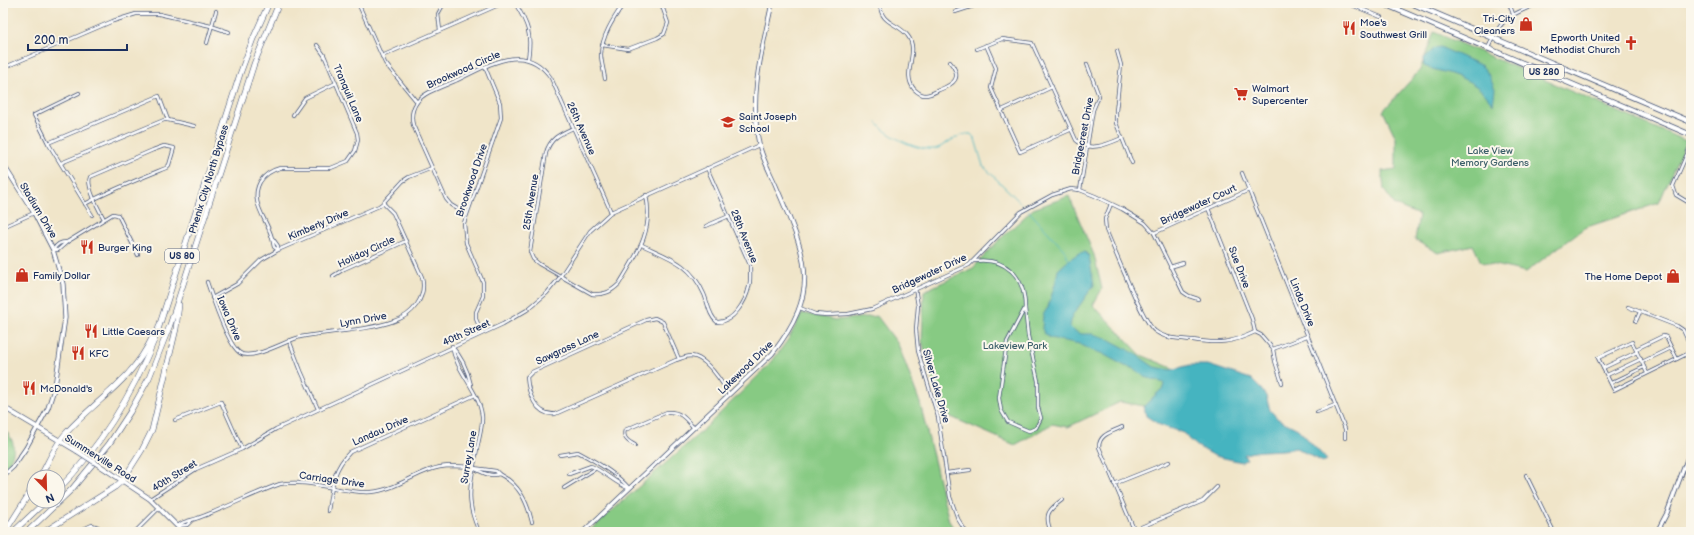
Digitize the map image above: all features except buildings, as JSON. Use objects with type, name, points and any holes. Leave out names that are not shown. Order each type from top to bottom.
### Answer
[{"type":"highway","name":"Phenix City North Bypass","points":[[66,481],[96,446],[121,409],[145,364],[167,304],[240,74],[253,38],[269,3]]},
{"type":"highway","name":"Phenix City North Bypass","points":[[27,532],[85,474],[120,428],[140,395],[157,361],[245,90],[263,39],[279,3]]},
{"type":"highway","name":"US 280","points":[[1382,3],[1691,135]]},
{"type":"highway","name":"US 280","points":[[1411,3],[1691,122]]},
{"type":"highway","points":[[44,532],[112,489],[123,480],[142,450],[152,430],[176,329],[180,294]]},
{"type":"highway","points":[[45,469],[67,432],[124,380],[137,365],[150,343],[167,304]]},
{"type":"highway","points":[[5,532],[26,499]]},
{"type":"highway","points":[[13,532],[37,509]]},
{"type":"main road","name":"Summerville Road","points":[[3,407],[123,480],[150,499],[183,532]]},
{"type":"street","points":[[360,3],[382,56],[390,69],[417,102],[412,118],[446,199],[451,205],[466,214]]},
{"type":"street","points":[[440,30],[438,14],[444,3]]},
{"type":"street","points":[[382,56],[503,3]]},
{"type":"street","points":[[515,3],[524,18],[530,33],[528,59]]},
{"type":"street","points":[[605,79],[601,59],[602,45],[610,25],[624,3]]},
{"type":"street","points":[[602,45],[628,49],[664,34],[668,23],[661,3]]},
{"type":"street","name":"Lakewood Drive","points":[[583,532],[772,354],[785,338],[800,308],[805,283],[803,256],[795,230],[759,145],[754,109],[756,81],[772,3]]},
{"type":"street","points":[[880,3],[881,14],[886,20],[905,32],[910,39],[912,50],[908,77],[912,86],[917,92],[928,95],[952,84],[956,78],[956,74],[954,66],[950,62]]},
{"type":"street","points":[[955,12],[983,3]]},
{"type":"street","points":[[1347,3],[1381,17]]},
{"type":"street","points":[[1508,3],[1513,14]]},
{"type":"street","points":[[1487,48],[1502,22],[1513,14],[1539,3]]},
{"type":"street","points":[[207,44],[216,11]]},
{"type":"street","points":[[3,68],[113,21],[136,14],[159,14],[211,26],[229,32]]},
{"type":"street","points":[[977,49],[1005,39],[1032,43],[1070,130],[1076,140],[1079,143],[1096,147],[1122,138]]},
{"type":"street","name":"Tranquil Lane","points":[[278,250],[274,247],[257,204],[257,188],[266,174],[280,168],[331,168],[348,161],[355,151],[358,140],[357,133],[324,55],[317,45]]},
{"type":"street","points":[[986,45],[996,68],[991,88],[1020,152],[1070,130]]},
{"type":"street","points":[[1117,51],[1121,65],[1116,123],[1132,163]]},
{"type":"street","name":"Brookwood Circle","points":[[417,102],[427,94],[507,58],[528,59]]},
{"type":"street","name":"26th Avenue","points":[[528,59],[540,66],[546,72],[554,85],[611,212]]},
{"type":"street","name":"Bridgecrest Drive","points":[[1080,190],[1094,110],[1099,96],[1087,64]]},
{"type":"street","name":"Brookwood Drive","points":[[482,333],[477,322],[476,312],[483,296],[483,282],[466,243],[464,223],[501,118],[500,103],[485,67]]},
{"type":"street","points":[[293,115],[305,98],[336,83]]},
{"type":"street","points":[[1002,110],[1052,87]]},
{"type":"street","points":[[79,93],[34,115],[48,143],[92,215]]},
{"type":"street","points":[[48,143],[159,96],[168,120]]},
{"type":"street","points":[[61,163],[149,126],[168,120],[194,126]]},
{"type":"street","name":"25th Avenue","points":[[573,128],[552,139],[548,146],[530,252],[533,259],[560,277],[592,294],[607,293],[619,284],[642,245],[649,220],[646,195]]},
{"type":"street","name":"40th Street","points":[[150,499],[196,469],[242,449],[276,429],[452,346],[503,324],[527,310],[547,293],[560,277],[590,231],[611,212],[759,145]]},
{"type":"street","points":[[1691,145],[1673,186],[1676,195],[1691,204]]},
{"type":"street","points":[[86,204],[94,199],[166,168],[174,148],[164,146],[90,176],[88,180],[94,199],[104,219]]},
{"type":"street","name":"Stadium Drive","points":[[3,164],[34,213],[53,250],[63,284],[65,324],[55,386],[48,408],[20,458],[3,476]]},
{"type":"street","name":"Kimberly Drive","points":[[212,298],[237,284],[261,260],[278,250],[384,203],[403,181],[432,168]]},
{"type":"street","name":"28th Avenue","points":[[642,245],[681,263],[690,271],[703,291],[712,316],[717,322],[725,321],[739,308],[749,288],[751,277],[750,265],[707,168]]},
{"type":"street","name":"Linda Drive","points":[[1242,173],[1345,429],[1345,438]]},
{"type":"street","name":"Bridgewater Drive","points":[[800,308],[815,314],[861,312],[872,309],[915,288],[962,268],[973,261],[1021,212],[1052,195],[1071,189],[1080,190]]},
{"type":"street","points":[[1080,190],[1140,219],[1154,233],[1183,292],[1189,296],[1198,298]]},
{"type":"street","name":"Bridgewater Court","points":[[1154,233],[1249,190]]},
{"type":"street","name":"Lynn Drive","points":[[289,340],[387,323],[401,318],[418,303],[423,292],[424,285],[422,277],[393,213],[384,203]]},
{"type":"street","points":[[1111,204],[1105,219],[1106,230],[1148,325],[1156,332],[1170,337],[1216,343],[1235,340],[1255,332],[1261,335],[1273,349],[1282,384]]},
{"type":"street","name":"Sue Drive","points":[[1208,208],[1252,319],[1255,332]]},
{"type":"street","points":[[5,226],[34,213]]},
{"type":"street","points":[[53,250],[62,242],[67,242],[114,214],[118,215],[138,255]]},
{"type":"street","points":[[706,226],[729,216]]},
{"type":"street","name":"Holiday Circle","points":[[333,276],[344,269],[406,241]]},
{"type":"street","points":[[973,261],[983,260],[996,262],[1007,266],[1015,274],[1021,284],[1025,296],[1026,324],[1038,381],[1038,407],[1040,418],[1040,422],[1036,428],[1029,431],[1008,422],[1001,410],[999,398],[1008,342],[1025,308]]},
{"type":"street","points":[[1170,267],[1183,263]]},
{"type":"street","name":"Iowa Drive","points":[[207,282],[212,298],[235,350],[248,356],[289,340]]},
{"type":"street","name":"Silver Lake Drive","points":[[915,288],[918,306],[916,329],[918,352],[938,417],[946,473],[953,508],[966,532]]},
{"type":"street","points":[[1628,307],[1678,326],[1683,330],[1691,347]]},
{"type":"street","points":[[1636,321],[1640,312]]},
{"type":"street","name":"Sawgrass Lane","points":[[679,359],[663,322],[655,318],[646,320],[532,372],[527,377],[528,385],[535,405],[544,414],[555,414],[679,359],[692,356],[703,361],[718,377],[729,394]]},
{"type":"street","points":[[1273,349],[1307,336]]},
{"type":"street","points":[[1603,368],[1663,336],[1666,337],[1677,359]]},
{"type":"street","points":[[289,340],[318,409]]},
{"type":"street","points":[[1647,373],[1632,342],[1598,358],[1614,390],[1691,352]]},
{"type":"street","name":"Surrey Lane","points":[[452,346],[453,354],[465,378],[471,386],[481,410],[482,418],[474,468],[471,506],[479,532]]},
{"type":"street","points":[[1607,376],[1671,348]]},
{"type":"street","points":[[1611,383],[1644,367]]},
{"type":"street","name":"Landau Drive","points":[[328,511],[336,471],[350,452],[475,395]]},
{"type":"street","points":[[175,420],[221,402],[242,449]]},
{"type":"street","points":[[1317,412],[1335,405]]},
{"type":"street","points":[[635,445],[629,442],[623,434],[625,430],[667,412],[674,411],[681,414],[693,427]]},
{"type":"street","points":[[1122,427],[1103,436],[1099,443],[1101,455],[1135,531],[1203,501],[1217,487]]},
{"type":"street","points":[[1657,532],[1676,491],[1691,449]]},
{"type":"street","points":[[560,455],[578,452],[614,475],[629,488]]},
{"type":"street","points":[[1114,484],[1168,462]]},
{"type":"street","points":[[569,474],[591,466],[611,477],[620,485],[629,488]]},
{"type":"street","name":"Carriage Drive","points":[[178,526],[188,525],[191,521],[280,484],[303,482],[360,492],[372,492],[384,490],[419,474],[440,467],[474,468],[477,472],[495,475],[499,474],[515,485],[522,495],[532,522]]},
{"type":"street","points":[[564,488],[596,468]]},
{"type":"street","points":[[946,473],[970,470]]},
{"type":"street","points":[[1526,475],[1554,532]]},
{"type":"street","points":[[1051,532],[1047,518],[1048,512],[1053,506],[1062,500]]},
{"type":"street","name":"40th Street","points":[[135,532],[160,508]]},
{"type":"street","points":[[76,532],[92,525],[98,527],[104,532]]},
{"type":"green space","name":"Lake View Memory Gardens","points":[[1434,32],[1686,141],[1659,203],[1584,228],[1526,272],[1481,262],[1473,245],[1438,253],[1415,240],[1419,215],[1395,205],[1384,190],[1382,171],[1396,169],[1396,138],[1383,111],[1420,70]]},
{"type":"green space","name":"Lakeview Park","points":[[1069,196],[1094,255],[1102,289],[1093,305],[1141,355],[1172,368],[1163,388],[1144,406],[1120,402],[1068,427],[1052,424],[1015,445],[942,413],[922,341],[924,291],[973,268],[999,240],[1033,209]]},
{"type":"green space","points":[[802,313],[836,320],[877,316],[898,344],[920,403],[949,521],[956,532],[588,532],[704,429],[770,364],[789,338]]},
{"type":"green space","points":[[3,429],[11,439],[14,449],[11,460],[3,470]]},
{"type":"water","points":[[1440,47],[1482,66],[1487,72],[1495,89],[1493,105],[1480,89],[1470,82],[1451,74],[1424,66],[1423,59],[1435,48]]},
{"type":"water","points":[[1085,252],[1089,256],[1094,285],[1072,316],[1070,327],[1073,330],[1081,334],[1093,334],[1106,338],[1134,353],[1154,367],[1171,370],[1190,365],[1208,365],[1251,379],[1266,396],[1270,410],[1278,419],[1298,429],[1327,460],[1323,462],[1296,448],[1245,454],[1244,455],[1247,459],[1242,462],[1215,456],[1197,446],[1183,433],[1160,425],[1146,416],[1144,406],[1163,388],[1164,383],[1145,377],[1133,368],[1125,366],[1080,344],[1050,338],[1045,334],[1042,329],[1043,315],[1048,307],[1058,270],[1074,256]]},
{"type":"waterway","points":[[877,123],[888,133],[905,143],[931,149],[938,148],[962,135],[971,134],[975,139],[983,166],[1024,206]]},
{"type":"waterway","points":[[1028,210],[1065,251],[1069,261]]},
{"type":"place","name":"Tri-City Cleaners","points":[[1526,24]]},
{"type":"place","name":"Moe's Southwest Grill","points":[[1349,28]]},
{"type":"place","name":"Epworth United Methodist Church","points":[[1631,43]]},
{"type":"place","name":"Walmart Supercenter","points":[[1241,94]]},
{"type":"place","name":"Saint Joseph School","points":[[728,122]]},
{"type":"place","name":"Burger King","points":[[87,247]]},
{"type":"place","name":"Family Dollar","points":[[22,275]]},
{"type":"place","name":"The Home Depot","points":[[1673,276]]},
{"type":"place","name":"Little Caesars","points":[[91,331]]},
{"type":"place","name":"KFC","points":[[78,353]]},
{"type":"place","name":"McDonald's","points":[[29,388]]}]
